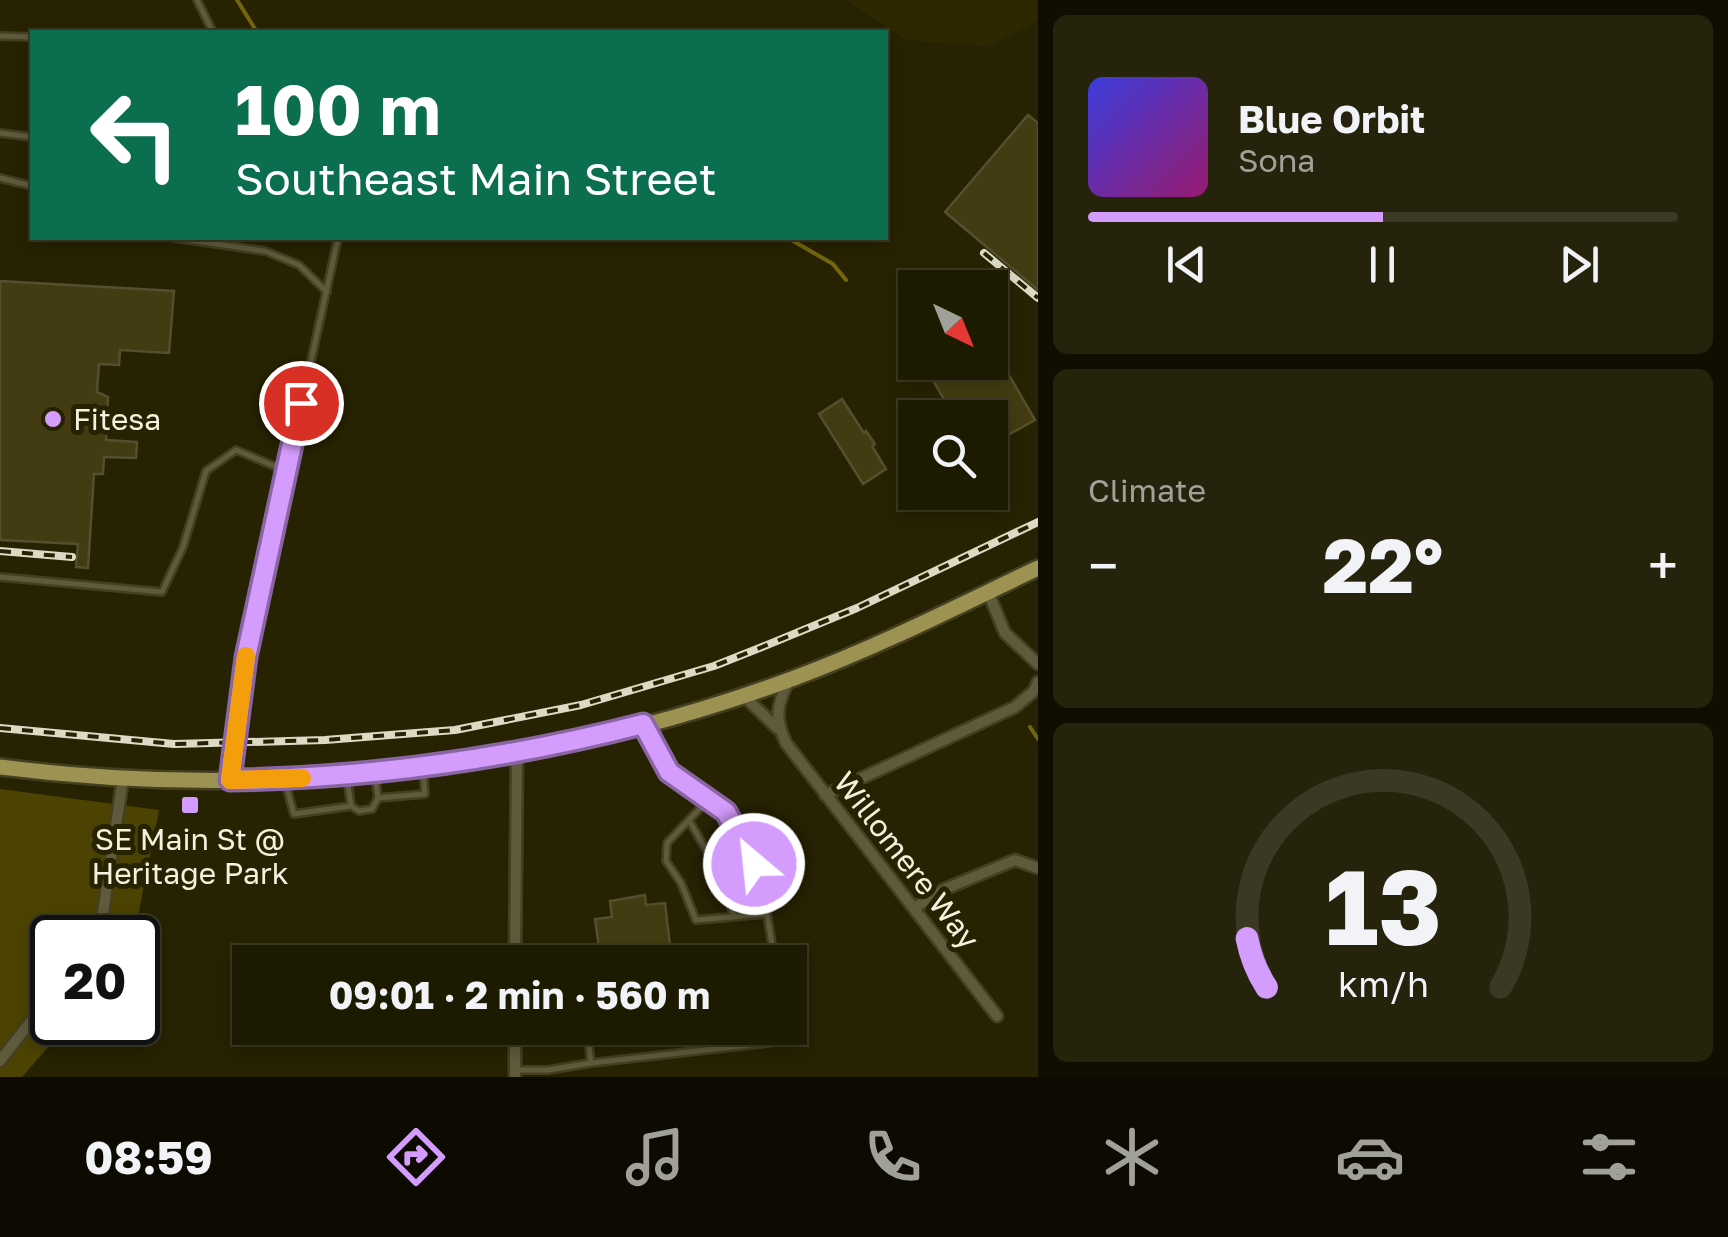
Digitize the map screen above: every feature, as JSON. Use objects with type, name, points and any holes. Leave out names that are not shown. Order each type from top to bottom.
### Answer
[{"type":"main road","points":[[0,767],[124,778],[284,779],[375,773],[516,753],[643,724],[789,680],[896,636],[1038,568]]},
{"type":"street","points":[[988,592],[1005,632],[1038,664]]},
{"type":"street","points":[[781,733],[776,718],[778,702],[789,680]]},
{"type":"street","points":[[824,795],[1015,707],[1034,691],[1038,682]]},
{"type":"street","name":"Willomere Way","points":[[743,695],[781,733],[824,795],[996,1016]]},
{"type":"street","points":[[516,753],[516,945]]},
{"type":"street","points":[[101,915],[124,778]]},
{"type":"street","points":[[914,908],[945,889],[1015,860],[1038,868]]},
{"type":"street","points":[[0,1061],[30,1022]]},
{"type":"street","points":[[515,1045],[515,1074]]},
{"type":"lane","points":[[197,0],[212,30]]},
{"type":"lane","points":[[0,36],[30,36]]},
{"type":"lane","points":[[0,133],[30,137]]},
{"type":"lane","points":[[0,178],[30,186]]},
{"type":"lane","points":[[188,240],[266,252],[299,266],[327,292]]},
{"type":"lane","points":[[230,780],[246,657],[338,240]]},
{"type":"lane","points":[[0,578],[162,592],[183,547],[206,471],[236,450],[286,471]]},
{"type":"lane","points":[[643,724],[669,772],[726,812],[742,838],[767,889],[772,945]]},
{"type":"lane","points":[[378,798],[425,794],[423,767]]},
{"type":"lane","points":[[284,779],[294,814],[351,806],[360,811],[372,809],[378,798],[375,773]]},
{"type":"lane","points":[[346,775],[351,806]]},
{"type":"lane","points":[[708,800],[668,843],[666,862],[681,883],[696,920],[767,914]]},
{"type":"lane","points":[[690,822],[719,872],[734,916]]},
{"type":"lane","points":[[589,1045],[592,1063]]},
{"type":"lane","points":[[515,1074],[750,1045]]},
{"type":"shaded area","points":[[846,0],[1038,0],[1038,21],[988,46],[905,40]]},
{"type":"shaded area","points":[[0,789],[159,810],[138,915],[30,915],[30,1045],[50,1045],[22,1077],[0,1077]]},
{"type":"building","points":[[1028,115],[1038,123],[1038,290],[945,212]]},
{"type":"building","name":"Fitesa","points":[[0,281],[174,291],[169,353],[120,350],[119,365],[99,364],[97,392],[108,397],[106,440],[137,442],[136,458],[104,457],[103,474],[94,474],[88,568],[76,567],[78,544],[0,540]]},
{"type":"building","points":[[1008,373],[1035,420],[1008,435],[1008,400],[944,400],[933,380],[1008,380]]},
{"type":"building","points":[[842,399],[875,444],[872,446],[886,469],[863,484],[819,414]]},
{"type":"building","points":[[645,895],[646,905],[665,903],[670,945],[599,945],[595,919],[612,917],[610,901]]},
{"type":"waterway","points":[[237,0],[256,30]]},
{"type":"waterway","points":[[791,240],[833,264],[846,280]]},
{"type":"waterway","points":[[1030,727],[1038,739]]},
{"type":"railway","points":[[984,253],[1038,298]]},
{"type":"railway","points":[[0,728],[174,744],[325,740],[455,730],[581,705],[714,666],[762,647],[857,608],[1038,522]]},
{"type":"railway","points":[[0,551],[72,557]]},
{"type":"slow traffic","points":[[246,656],[230,780],[302,778]]},
{"type":"place","name":"Fitesa","points":[[53,419]]},
{"type":"place","name":"SE Main St @ Heritage Park","points":[[190,805]]},
{"type":"route","points":[[301,403],[246,657],[230,780],[373,773],[441,765],[580,740],[643,724],[669,772],[726,812],[754,864]]}]
